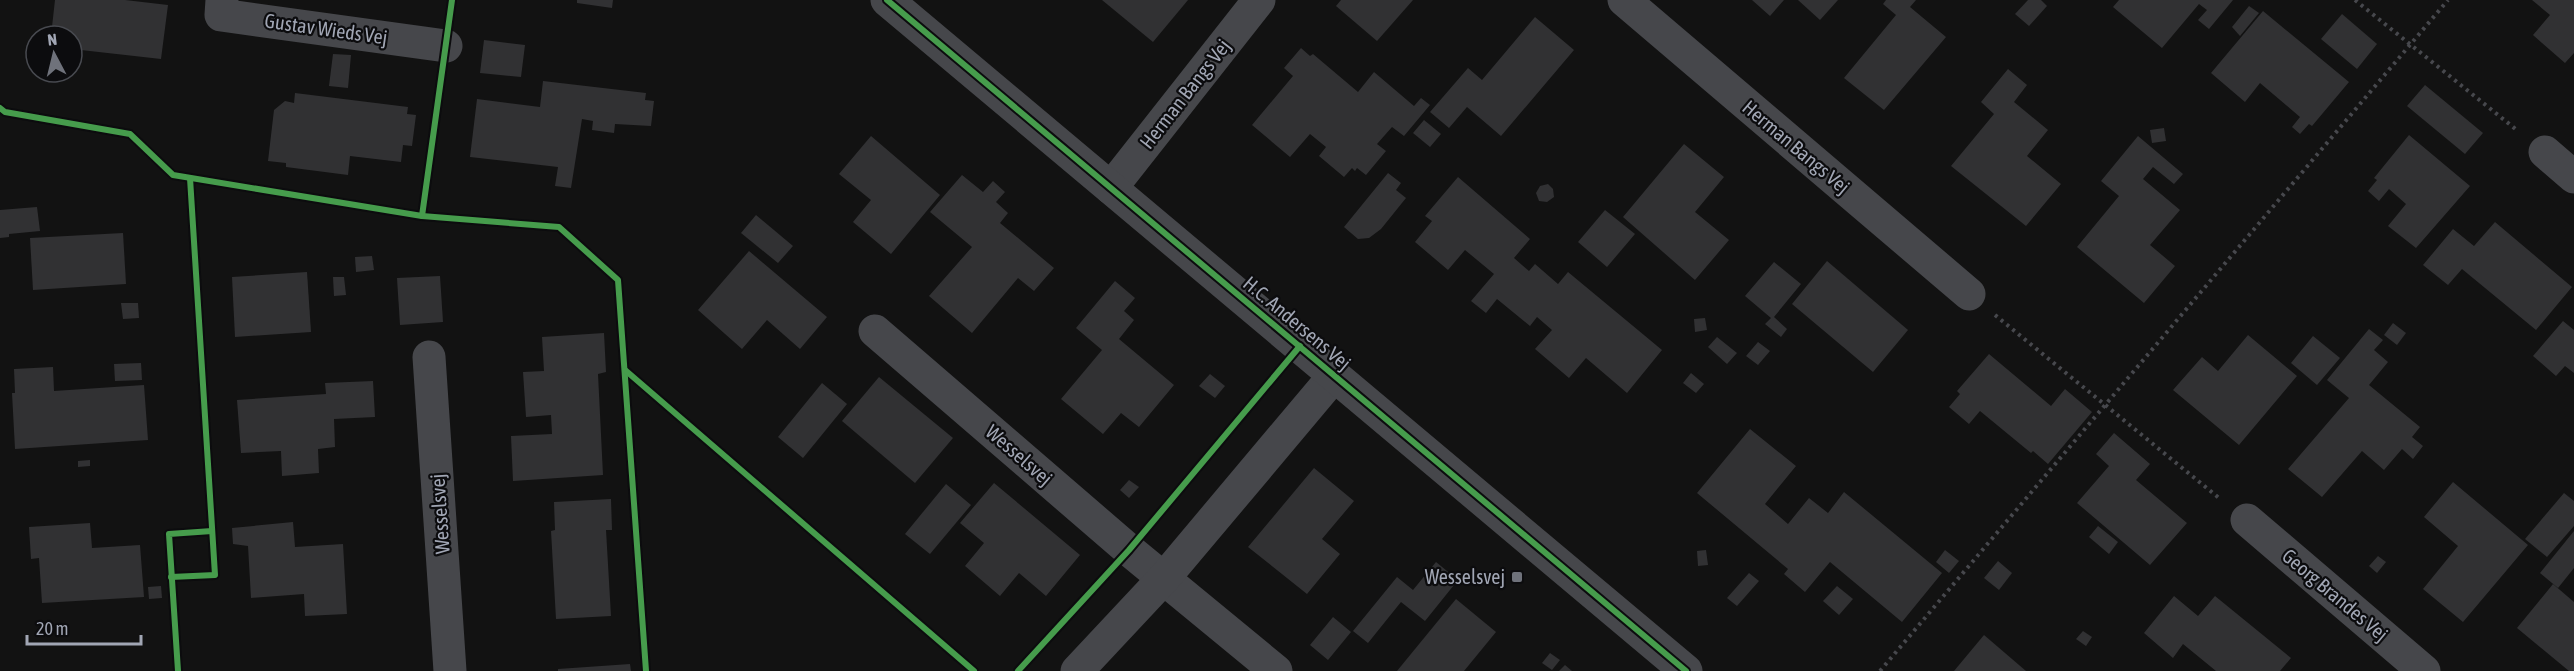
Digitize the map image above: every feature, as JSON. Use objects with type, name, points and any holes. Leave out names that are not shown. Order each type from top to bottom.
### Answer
[{"type":"street","name":"Gustav Wieds Vej","points":[[222,0],[220,15],[446,46]]},
{"type":"street","name":"H.C. Andersens Vej","points":[[887,0],[1686,671]]},
{"type":"street","name":"Herman Bangs Vej","points":[[1111,188],[1259,0]]},
{"type":"street","name":"Herman Bangs Vej","points":[[1624,0],[1969,294]]},
{"type":"street","points":[[2546,152],[2574,177]]},
{"type":"street","name":"Wesselsvej","points":[[875,330],[1120,542],[1276,671]]},
{"type":"street","name":"Wesselsvej","points":[[429,357],[450,671]]},
{"type":"street","points":[[1077,671],[1165,577],[1334,375]]},
{"type":"street","name":"Georg Brandes Vej","points":[[2247,520],[2424,671]]},
{"type":"path","points":[[2355,0],[2546,152]]},
{"type":"path","points":[[1880,671],[2448,0]]},
{"type":"path","points":[[1969,294],[2247,520]]},
{"type":"building","points":[[55,0],[125,0],[168,5],[161,59],[84,50],[84,24],[52,24]]},
{"type":"building","points":[[577,0],[613,0],[612,8],[577,3]]},
{"type":"building","points":[[1102,0],[1188,0],[1153,42]]},
{"type":"building","points":[[1341,0],[1413,0],[1377,41],[1336,6]]},
{"type":"building","points":[[1752,0],[1784,0],[1770,16]]},
{"type":"building","points":[[1798,0],[1838,0],[1820,20]]},
{"type":"building","points":[[1886,0],[1916,0],[1910,7],[1946,37],[1884,110],[1844,78],[1896,15],[1883,4]]},
{"type":"building","points":[[2028,0],[2041,0],[2047,6],[2029,26],[2015,14]]},
{"type":"building","points":[[2119,0],[2233,0],[2209,29],[2198,20],[2207,10],[2199,4],[2162,48],[2113,7]]},
{"type":"building","points":[[2532,0],[2574,0],[2574,53],[2565,63],[2533,35],[2550,15]]},
{"type":"building","points":[[2249,6],[2259,13],[2240,36],[2232,27]]},
{"type":"building","points":[[2263,11],[2349,82],[2312,126],[2309,124],[2300,134],[2292,127],[2300,117],[2260,83],[2245,102],[2211,73]]},
{"type":"building","points":[[2342,14],[2377,44],[2357,69],[2321,39]]},
{"type":"building","points":[[1535,17],[1574,50],[1501,136],[1467,107],[1449,128],[1430,112],[1468,68],[1482,80]]},
{"type":"building","points":[[484,40],[525,45],[521,77],[480,73]]},
{"type":"building","points":[[1301,48],[1310,56],[1313,54],[1358,92],[1374,72],[1414,106],[1421,98],[1430,105],[1404,136],[1392,127],[1377,144],[1386,151],[1366,175],[1357,168],[1355,171],[1352,168],[1344,177],[1319,156],[1326,147],[1310,134],[1290,157],[1252,125],[1293,76],[1284,68]]},
{"type":"building","points":[[333,54],[351,55],[348,88],[329,86]]},
{"type":"building","points":[[2008,69],[2027,85],[2014,102],[2048,130],[2027,156],[2061,184],[2026,226],[1951,166],[1994,114],[1981,102]]},
{"type":"building","points":[[543,81],[646,93],[645,100],[654,101],[651,126],[615,124],[614,133],[592,130],[593,121],[582,119],[571,188],[555,186],[558,167],[470,157],[477,99],[540,107]]},
{"type":"building","points":[[2425,85],[2483,133],[2465,154],[2407,106]]},
{"type":"building","points":[[295,93],[408,107],[407,114],[416,115],[412,146],[403,145],[401,162],[350,156],[348,175],[286,167],[286,163],[268,161],[274,110],[285,101],[294,103]]},
{"type":"building","points":[[1424,120],[1441,134],[1430,147],[1413,133]]},
{"type":"building","points":[[2164,128],[2166,141],[2152,143],[2150,130]]},
{"type":"building","points":[[2409,135],[2470,186],[2416,248],[2388,226],[2406,204],[2389,189],[2379,201],[2368,191],[2377,180],[2374,178]]},
{"type":"building","points":[[871,136],[940,195],[891,254],[853,222],[871,200],[839,174]]},
{"type":"building","points":[[2138,136],[2183,174],[2174,184],[2153,167],[2143,179],[2180,210],[2150,245],[2175,266],[2144,303],[2077,247],[2119,196],[2101,181]]},
{"type":"building","points":[[1684,144],[1724,177],[1695,212],[1729,240],[1695,280],[1623,217]]},
{"type":"building","points":[[1388,173],[1401,183],[1396,190],[1406,198],[1381,229],[1369,238],[1358,239],[1344,227]]},
{"type":"building","points":[[962,175],[983,192],[993,181],[1005,192],[996,202],[1008,213],[1000,223],[1054,268],[1034,291],[1018,278],[972,333],[929,296],[972,247],[930,212]]},
{"type":"building","points":[[1458,177],[1530,239],[1514,258],[1529,271],[1535,264],[1558,284],[1568,272],[1662,350],[1627,393],[1586,358],[1569,378],[1535,349],[1552,330],[1537,317],[1530,326],[1497,299],[1486,313],[1471,301],[1494,274],[1465,250],[1448,270],[1415,242],[1432,221],[1425,216]]},
{"type":"building","points":[[1548,184],[1553,189],[1554,197],[1547,202],[1539,201],[1536,193],[1540,186]]},
{"type":"building","points":[[37,207],[40,231],[9,234],[9,237],[0,238],[0,210]]},
{"type":"building","points":[[1605,210],[1635,234],[1607,267],[1578,242]]},
{"type":"building","points":[[756,215],[793,246],[778,263],[741,233]]},
{"type":"building","points":[[2495,222],[2572,287],[2536,330],[2462,269],[2448,285],[2423,265],[2453,229],[2474,246]]},
{"type":"building","points":[[123,233],[126,284],[33,290],[30,238]]},
{"type":"building","points":[[749,251],[827,317],[800,349],[767,320],[742,349],[698,310]]},
{"type":"building","points":[[372,256],[374,270],[356,272],[355,257]]},
{"type":"building","points":[[1827,261],[1908,330],[1873,372],[1792,304]]},
{"type":"building","points":[[1774,262],[1801,284],[1774,317],[1787,329],[1781,337],[1765,324],[1771,318],[1745,296]]},
{"type":"building","points":[[307,272],[311,332],[235,337],[232,277]]},
{"type":"building","points":[[440,276],[443,322],[400,325],[397,278]]},
{"type":"building","points":[[333,277],[344,277],[346,295],[334,296]]},
{"type":"building","points":[[1115,281],[1135,298],[1124,311],[1134,320],[1119,339],[1174,385],[1139,427],[1121,413],[1103,434],[1061,399],[1102,350],[1076,328]]},
{"type":"building","points":[[121,303],[138,303],[139,318],[123,319]]},
{"type":"building","points":[[1705,318],[1707,330],[1695,332],[1694,319]]},
{"type":"building","points":[[2563,321],[2574,330],[2574,373],[2565,366],[2556,376],[2533,356]]},
{"type":"building","points":[[2393,323],[2406,333],[2397,345],[2384,335]]},
{"type":"building","points":[[2369,329],[2383,340],[2374,350],[2388,362],[2369,385],[2420,427],[2412,437],[2423,446],[2413,459],[2402,449],[2384,470],[2362,451],[2322,497],[2288,469],[2349,398],[2327,380]]},
{"type":"building","points":[[604,333],[606,372],[598,374],[603,475],[513,481],[511,436],[552,434],[551,415],[526,417],[523,372],[544,371],[542,337]]},
{"type":"building","points":[[2248,335],[2297,376],[2239,445],[2173,390],[2202,357],[2218,371]]},
{"type":"building","points":[[2313,336],[2340,358],[2317,385],[2291,363]]},
{"type":"building","points":[[1717,337],[1737,353],[1727,364],[1708,347]]},
{"type":"building","points":[[1758,342],[1770,351],[1758,365],[1746,356]]},
{"type":"building","points":[[1989,354],[2051,406],[2065,389],[2092,412],[2048,464],[1980,411],[1969,424],[1949,407],[1960,394],[1957,391]]},
{"type":"building","points":[[141,363],[142,380],[115,381],[114,364]]},
{"type":"building","points":[[53,367],[54,391],[144,385],[148,440],[15,449],[12,393],[15,393],[14,369]]},
{"type":"building","points":[[1691,373],[1704,384],[1696,393],[1683,383]]},
{"type":"building","points":[[1210,374],[1225,386],[1215,398],[1199,386]]},
{"type":"building","points":[[879,377],[953,438],[915,483],[842,421]]},
{"type":"building","points":[[373,381],[375,417],[334,419],[335,447],[318,449],[319,473],[282,476],[281,451],[241,453],[237,400],[326,394],[325,383]]},
{"type":"building","points":[[822,383],[847,404],[803,458],[778,437]]},
{"type":"building","points":[[1750,429],[1796,466],[1765,504],[1788,524],[1809,498],[1828,513],[1844,492],[1942,573],[1902,622],[1830,562],[1805,592],[1784,574],[1788,569],[1697,493]]},
{"type":"building","points":[[2114,433],[2150,464],[2136,480],[2187,523],[2150,565],[2077,503],[2109,466],[2096,454]]},
{"type":"building","points":[[90,460],[90,466],[78,467],[78,461]]},
{"type":"building","points":[[1314,468],[1354,501],[1322,539],[1340,554],[1307,594],[1248,547]]},
{"type":"building","points":[[1129,480],[1139,487],[1129,498],[1120,490]]},
{"type":"building","points":[[2453,482],[2528,545],[2463,622],[2423,589],[2458,546],[2424,517]]},
{"type":"building","points":[[994,483],[1080,555],[1046,596],[1019,573],[1000,596],[965,566],[984,543],[960,523]]},
{"type":"building","points":[[946,484],[971,505],[930,554],[905,534]]},
{"type":"building","points":[[2564,493],[2574,501],[2574,526],[2547,557],[2525,539]]},
{"type":"building","points":[[611,499],[612,530],[606,530],[611,616],[556,619],[551,531],[555,530],[554,502]]},
{"type":"building","points":[[293,522],[295,547],[343,544],[347,614],[305,616],[304,594],[251,598],[248,546],[233,544],[232,528]]},
{"type":"building","points":[[90,523],[92,548],[140,545],[144,597],[42,603],[39,558],[31,559],[29,527]]},
{"type":"building","points":[[2098,526],[2118,542],[2109,554],[2089,537]]},
{"type":"building","points":[[2574,531],[2574,568],[2558,588],[2540,573]]},
{"type":"building","points":[[1706,550],[1708,565],[1698,566],[1697,551]]},
{"type":"building","points":[[1945,550],[1959,561],[1949,573],[1936,562]]},
{"type":"building","points":[[2378,556],[2386,562],[2377,573],[2369,566]]},
{"type":"building","points":[[1998,561],[2012,573],[1999,590],[1984,578]]},
{"type":"building","points":[[1436,562],[1458,580],[1425,621],[1401,602],[1368,643],[1353,631],[1397,577],[1413,590]]},
{"type":"building","points":[[1749,573],[1759,581],[1737,606],[1727,598]]},
{"type":"building","points":[[2553,584],[2574,602],[2574,671],[2569,671],[2517,628]]},
{"type":"building","points":[[161,586],[162,598],[149,599],[148,587]]},
{"type":"building","points":[[1837,586],[1853,599],[1839,615],[1823,601]]},
{"type":"building","points":[[2174,596],[2198,616],[2215,596],[2291,658],[2280,671],[2216,671],[2183,644],[2173,658],[2144,633]]},
{"type":"building","points":[[1456,599],[1496,632],[1464,671],[1397,671]]},
{"type":"building","points":[[1333,617],[1351,632],[1328,660],[1310,645]]},
{"type":"building","points":[[2083,631],[2092,637],[2086,646],[2076,639]]},
{"type":"building","points":[[1984,635],[2026,671],[1954,671]]},
{"type":"building","points":[[1550,653],[1560,660],[1552,670],[1542,663]]},
{"type":"building","points":[[630,664],[631,671],[558,671],[558,669]]},
{"type":"building","points":[[1565,665],[1572,671],[1559,671]]},
{"type":"cycle path","points":[[422,216],[452,0]]},
{"type":"cycle path","points":[[887,0],[1686,671]]},
{"type":"cycle path","points":[[0,108],[5,112],[130,134],[173,175],[422,216],[559,227],[618,280],[646,671]]},
{"type":"cycle path","points":[[171,577],[215,575],[190,178]]},
{"type":"cycle path","points":[[1018,671],[1129,550],[1300,346]]},
{"type":"cycle path","points":[[625,370],[974,671]]},
{"type":"cycle path","points":[[178,671],[169,534],[212,531]]},
{"type":"place","name":"Wesselsvej","points":[[1517,577]]}]
